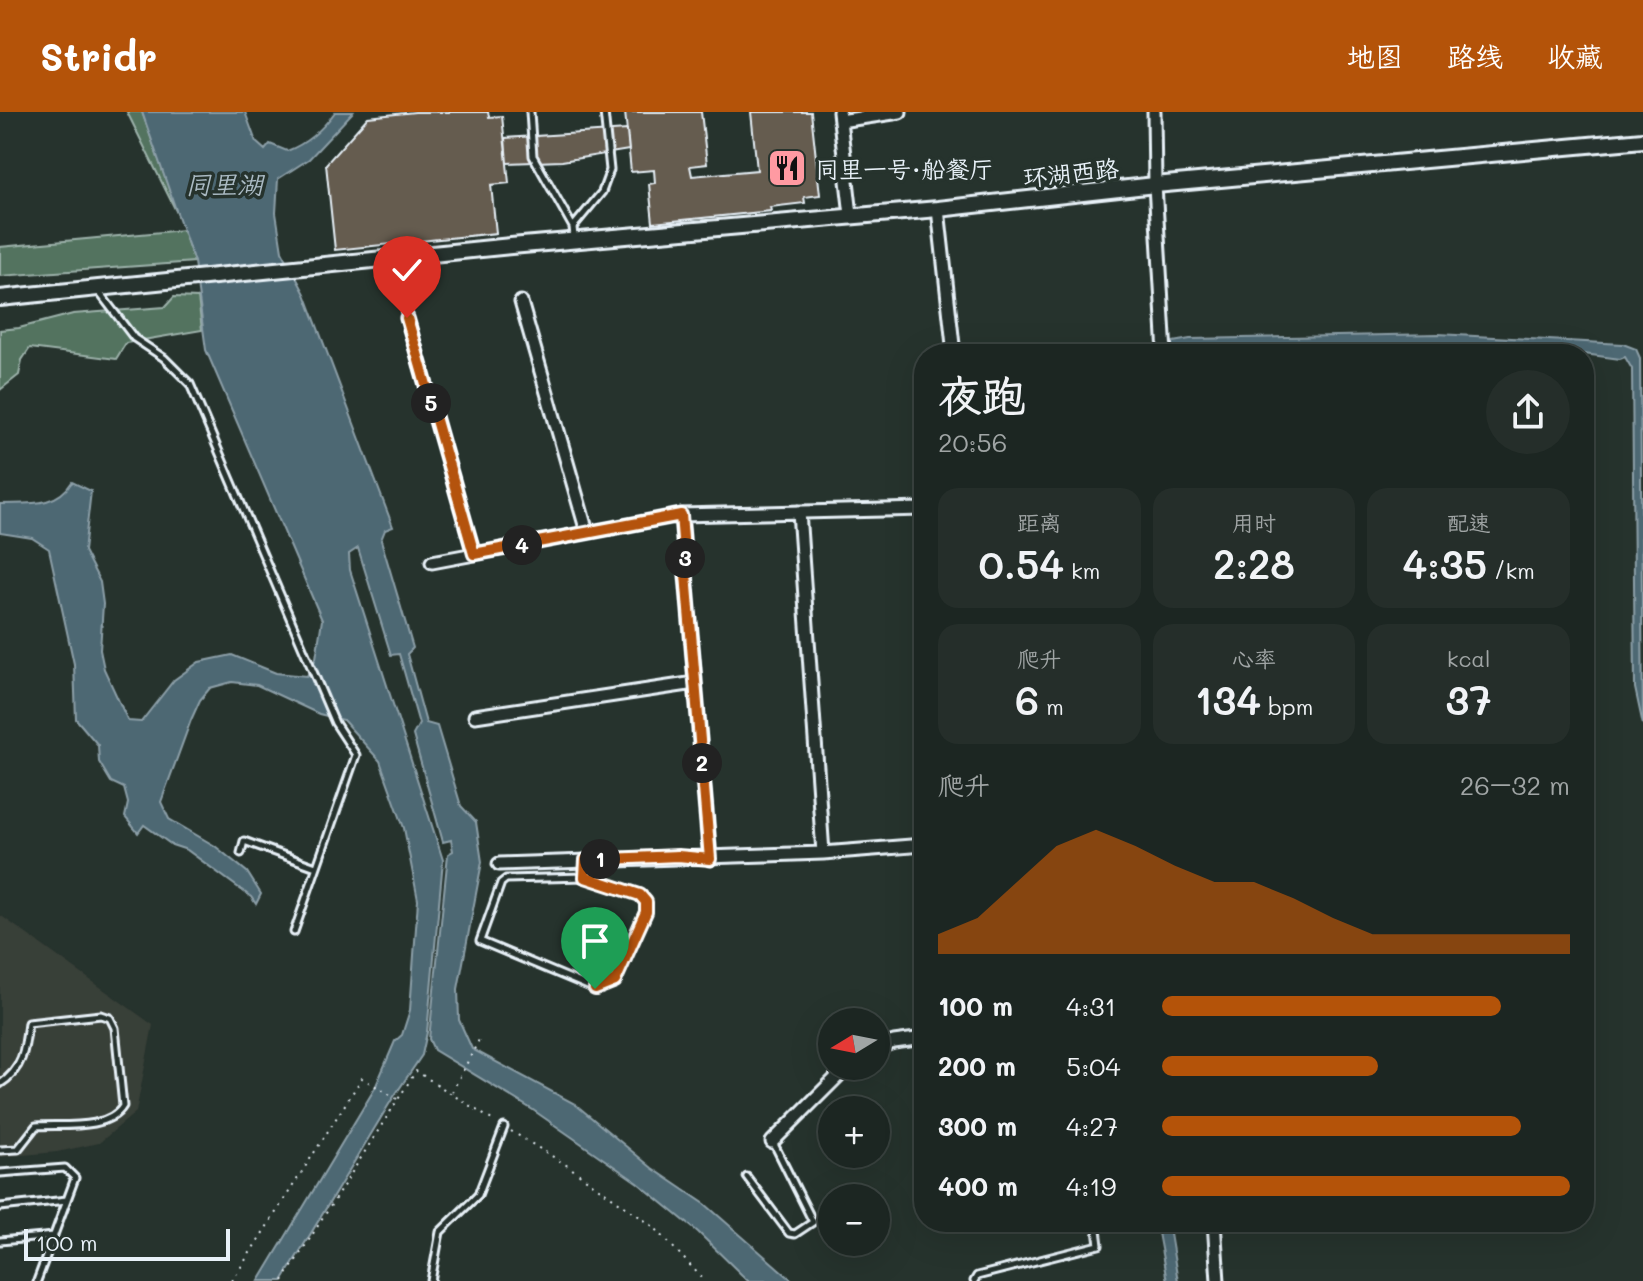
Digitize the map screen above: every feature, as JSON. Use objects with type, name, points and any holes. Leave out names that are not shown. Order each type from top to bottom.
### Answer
[{"type":"main road","name":"环湖西路","points":[[0,298],[312,268],[574,235],[938,209],[1155,185],[1643,140]]},
{"type":"street","points":[[851,215],[840,116],[900,112]]},
{"type":"street","points":[[1154,112],[1155,185],[1165,344]]},
{"type":"street","points":[[938,209],[953,344]]},
{"type":"street","points":[[521,302],[587,532]]},
{"type":"street","points":[[407,318],[474,554]]},
{"type":"street","points":[[432,562],[681,515],[914,509]]},
{"type":"street","points":[[799,512],[823,853]]},
{"type":"street","points":[[681,515],[710,859]]},
{"type":"street","points":[[475,716],[695,683]]},
{"type":"street","points":[[499,864],[678,856],[710,859],[914,846]]},
{"type":"street","points":[[890,1043],[914,1039]]},
{"type":"street","points":[[772,1142],[834,1080]]},
{"type":"street","points":[[1215,1232],[1218,1281]]},
{"type":"lane","points":[[530,112],[533,156],[574,235],[602,192],[610,170],[604,112]]},
{"type":"lane","points":[[96,288],[134,338],[164,358],[190,384],[335,723],[356,755],[294,932]]},
{"type":"lane","points":[[241,853],[244,841],[316,867]]},
{"type":"lane","points":[[585,877],[586,860]]},
{"type":"lane","points":[[585,877],[640,895],[646,902],[646,912],[615,981],[595,989],[480,941],[501,883],[506,879],[585,877]]},
{"type":"lane","points":[[0,1084],[16,1071],[25,1053],[28,1023],[101,1015],[110,1018],[115,1028],[123,1106],[117,1115],[105,1121],[36,1126],[18,1149],[0,1150]]},
{"type":"lane","points":[[431,1281],[440,1232],[478,1195],[504,1127]]},
{"type":"lane","points":[[747,1177],[789,1233],[795,1234],[813,1222],[772,1142]]},
{"type":"lane","points":[[0,1173],[65,1168],[75,1178],[37,1281]]},
{"type":"lane","points":[[0,1207],[67,1200]]},
{"type":"lane","points":[[974,1281],[977,1276],[1099,1245],[1097,1232]]},
{"type":"lane","points":[[0,1241],[54,1236]]},
{"type":"path","points":[[451,1094],[481,1036]]},
{"type":"path","points":[[232,1281],[362,1078],[398,1100]]},
{"type":"shaded area","points":[[0,915],[153,1025],[136,1112],[99,1143],[57,1152],[0,1157]]},
{"type":"green space","points":[[127,112],[142,112],[179,217]]},
{"type":"green space","points":[[183,230],[194,262],[0,276],[0,247]]},
{"type":"green space","points":[[174,297],[198,298],[202,330],[126,343],[116,359],[30,348],[22,360],[19,375],[0,390],[0,330],[73,314],[165,307]]},
{"type":"water","name":"同里湖","points":[[142,112],[245,112],[256,142],[265,150],[270,144],[287,151],[314,135],[335,112],[353,112],[309,159],[278,179],[276,213],[282,251],[305,294],[393,527],[385,530],[381,540],[413,648],[407,654],[426,723],[437,726],[461,806],[476,822],[482,862],[458,989],[459,1020],[472,1049],[575,1104],[652,1168],[705,1204],[793,1281],[748,1281],[698,1232],[638,1183],[533,1110],[434,1050],[429,1039],[448,854],[453,851],[451,840],[443,842],[413,735],[419,724],[399,654],[391,655],[358,548],[349,554],[350,570],[443,860],[427,1032],[422,1055],[282,1281],[259,1281],[375,1088],[395,1041],[402,1035],[410,1010],[418,900],[404,828],[380,761],[343,720],[319,714],[257,685],[232,682],[210,688],[200,700],[161,802],[169,819],[215,846],[247,872],[261,894],[256,904],[251,897],[187,850],[172,845],[144,825],[138,833],[125,817],[128,803],[124,788],[111,782],[99,762],[98,745],[76,719],[74,664],[49,549],[32,538],[0,533],[0,504],[50,500],[72,482],[91,491],[84,551],[100,582],[103,604],[100,650],[104,669],[128,721],[141,722],[174,680],[199,662],[232,655],[276,673],[307,676],[316,658],[322,620],[206,350],[194,262]]},
{"type":"water","points":[[1438,334],[1623,344],[1636,349],[1640,358],[1643,725],[1635,688],[1632,369],[1625,357],[1594,355],[1594,344],[1161,344],[1190,339]]},
{"type":"water","points":[[1158,1232],[1170,1232],[1178,1281],[1167,1281]]},
{"type":"building","points":[[415,112],[488,112],[489,117],[502,116],[509,183],[491,185],[496,233],[335,250],[326,164],[368,117]]},
{"type":"building","name":"同里一号·船餐厅","points":[[625,112],[701,112],[707,164],[690,166],[692,176],[757,170],[751,112],[811,112],[820,195],[804,197],[805,203],[770,207],[771,211],[653,223],[649,184],[655,183],[654,170],[631,172]]},
{"type":"building","points":[[627,130],[629,150],[562,161],[507,163],[505,138]]},
{"type":"place","name":"同里一号·船餐厅","points":[[787,168]]},
{"type":"route","points":[[407,318],[474,554],[681,515],[710,859],[678,856],[586,860],[585,877],[640,895],[646,902],[646,912],[615,981],[595,989]]}]
